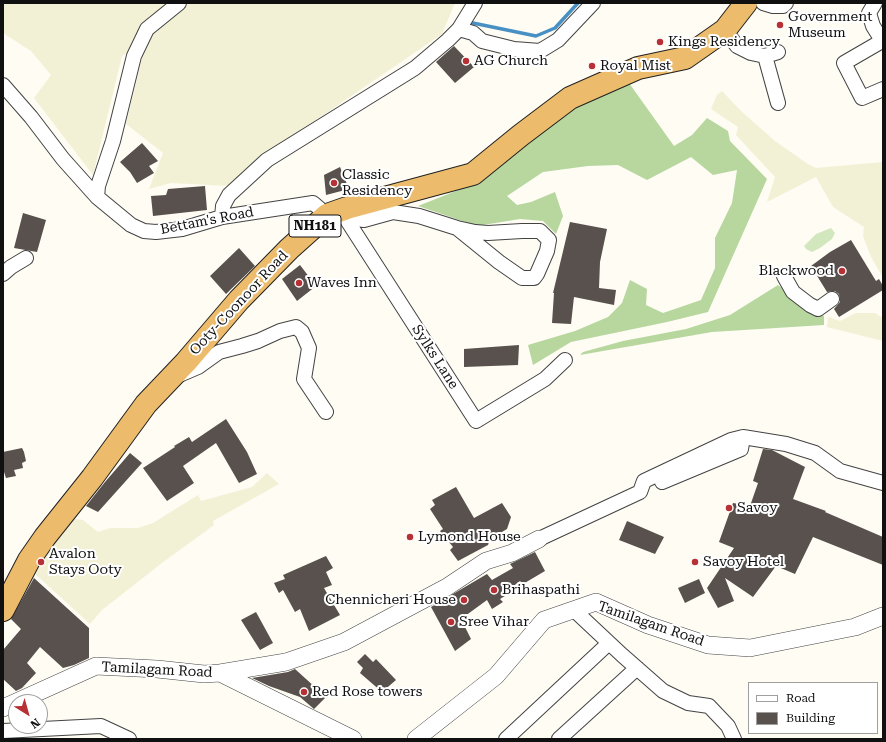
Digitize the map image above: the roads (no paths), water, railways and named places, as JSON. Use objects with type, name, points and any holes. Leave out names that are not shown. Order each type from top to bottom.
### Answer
[{"type":"highway","name":"Ooty-Coonoor Road","points":[[3,610],[29,560],[44,538],[92,478],[146,404],[171,378],[239,300],[289,249],[347,208],[473,174],[570,98],[638,68],[685,58],[725,30],[746,3]]},
{"type":"street","points":[[97,197],[98,186],[113,141],[134,56],[147,29],[179,3]]},
{"type":"street","points":[[222,217],[223,206],[230,196],[267,160],[415,68],[460,29],[475,3]]},
{"type":"street","points":[[460,29],[473,33],[482,41],[514,49],[540,51],[558,40],[593,3]]},
{"type":"street","points":[[763,3],[778,6],[783,6],[786,3]]},
{"type":"street","points":[[875,3],[869,13],[873,26],[883,42],[844,63],[862,98],[883,89]]},
{"type":"street","points":[[725,30],[737,46],[751,52],[765,56],[778,52]]},
{"type":"street","points":[[765,56],[778,103]]},
{"type":"street","name":"Bettam's Road","points":[[3,85],[31,117],[62,159],[97,197],[131,225],[144,232],[182,229],[222,217],[313,203],[336,216]]},
{"type":"street","points":[[336,216],[364,220],[393,212],[419,216],[457,228],[488,233],[540,231],[549,240],[547,251],[534,278],[522,278],[499,262],[457,228]]},
{"type":"street","name":"Sylks Lane","points":[[336,216],[476,421],[545,379],[565,360]]},
{"type":"street","points":[[3,274],[26,258]]},
{"type":"street","points":[[784,276],[792,292],[818,309],[832,299]]},
{"type":"street","points":[[171,378],[198,367],[219,352],[296,327],[302,332],[309,348],[304,379],[326,412]]},
{"type":"street","points":[[220,673],[286,662],[344,642],[447,586],[486,562],[512,553],[640,492],[644,482],[731,440],[743,437],[786,444],[815,453],[840,471],[883,483]]},
{"type":"street","name":"Tamilagam Road","points":[[416,739],[496,676],[544,620],[596,602],[648,625],[708,645],[750,648],[855,627],[883,616]]},
{"type":"street","points":[[574,610],[663,691],[688,703],[709,706],[728,726],[734,739]]},
{"type":"street","points":[[506,739],[609,643]]},
{"type":"street","name":"Tamilagam Road","points":[[3,708],[96,666],[157,668],[204,674],[220,673],[353,739]]},
{"type":"street","points":[[559,739],[637,668]]},
{"type":"street","points":[[3,731],[101,726],[129,739]]},
{"type":"waterway","points":[[468,22],[536,36],[555,28],[578,3]]},
{"type":"place","name":"Government Museum","points":[[780,25]]},
{"type":"place","name":"Kings Residency","points":[[660,42]]},
{"type":"place","name":"AG Church","points":[[466,61]]},
{"type":"place","name":"Royal Mist","points":[[592,66]]},
{"type":"place","name":"Classic Residency","points":[[334,183]]},
{"type":"place","name":"Blackwood","points":[[842,271]]},
{"type":"place","name":"Waves Inn","points":[[299,283]]},
{"type":"place","name":"Savoy","points":[[729,508]]},
{"type":"place","name":"Lymond House","points":[[410,537]]},
{"type":"place","name":"Avalon Stays Ooty","points":[[41,562]]},
{"type":"place","name":"Savoy Hotel","points":[[695,562]]},
{"type":"place","name":"Brihaspathi","points":[[494,590]]},
{"type":"place","name":"Chennicheri House","points":[[464,600]]},
{"type":"place","name":"Sree Vihar","points":[[451,622]]},
{"type":"place","name":"Red Rose towers","points":[[304,692]]}]
